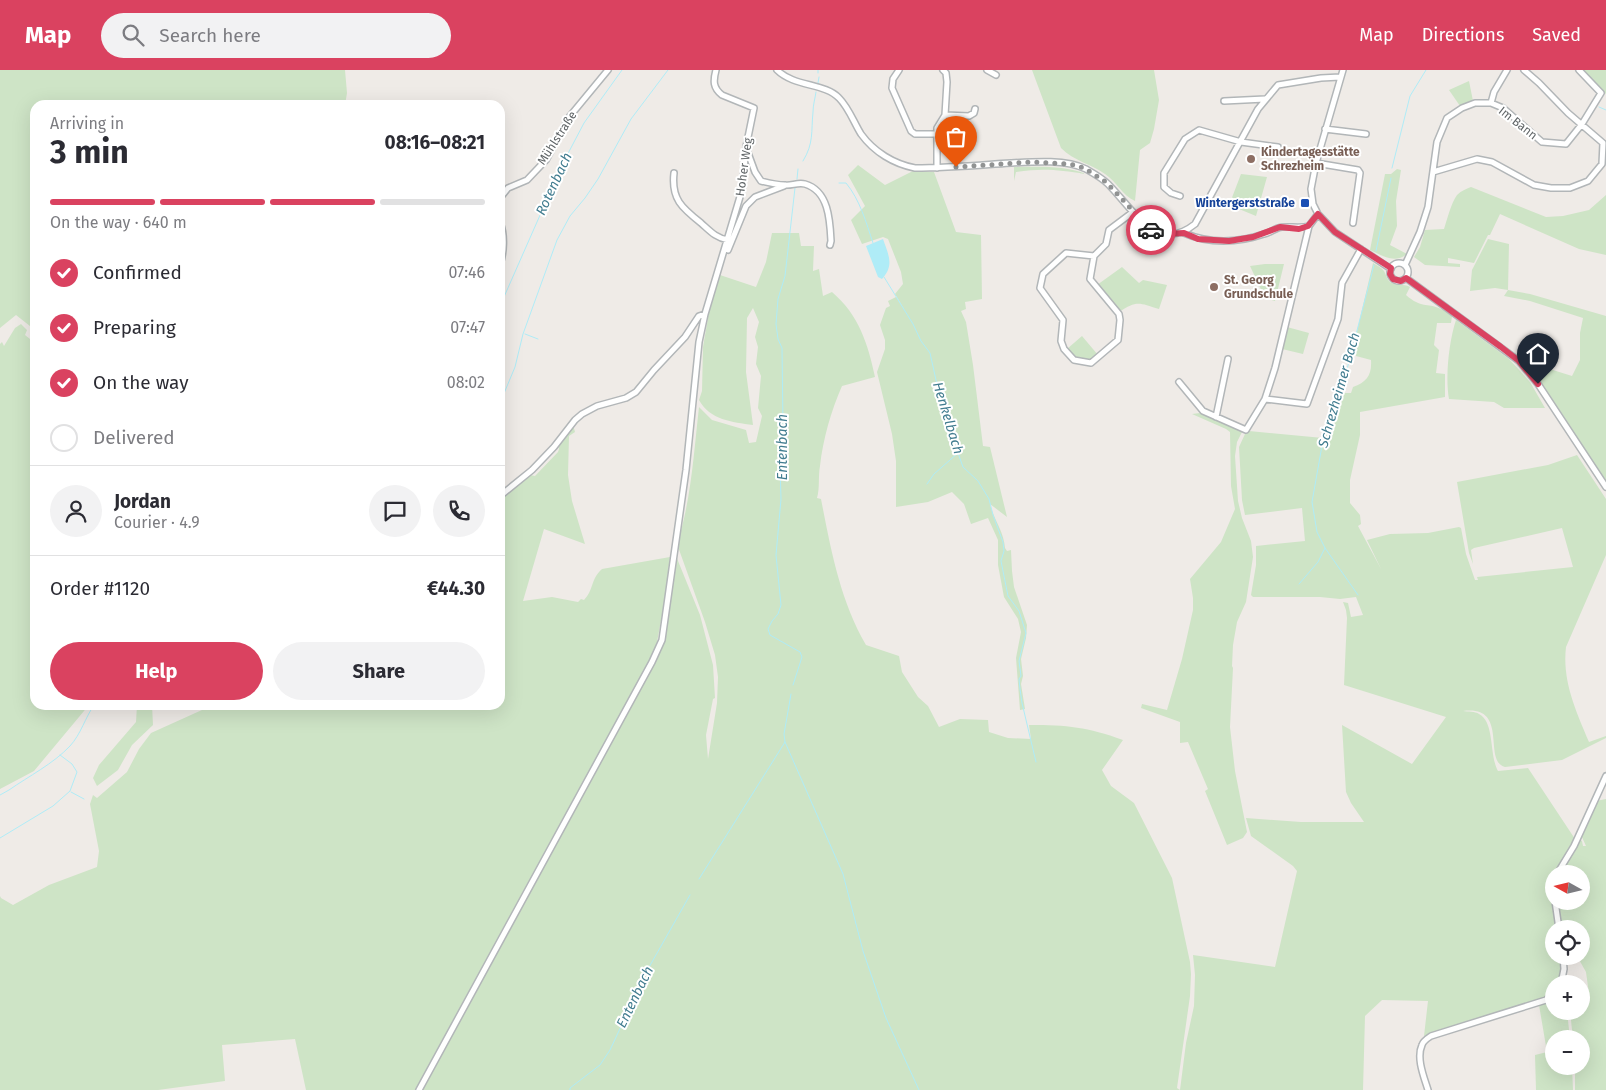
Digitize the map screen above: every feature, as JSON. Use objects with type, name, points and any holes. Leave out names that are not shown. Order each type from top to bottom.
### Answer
[{"type":"street","name":"Mühlstraße","points":[[505,192],[508,188],[526,180],[546,160],[570,116],[608,70]]},
{"type":"street","name":"Hoher Weg","points":[[419,1090],[652,662],[662,640],[686,470],[699,342],[705,314],[724,256],[742,190],[746,147],[754,108],[718,92],[714,82],[716,70]]},
{"type":"street","points":[[777,70],[789,79],[827,91],[839,97],[862,135],[882,155],[899,165],[915,168],[937,168],[1026,162],[1070,164],[1084,168],[1106,182],[1151,230],[1166,234],[1184,233],[1198,239],[1229,241],[1253,237],[1280,227],[1299,229],[1308,226]]},
{"type":"street","points":[[898,70],[893,79],[892,88],[910,131],[915,134],[936,134]]},
{"type":"street","points":[[987,70],[996,75]]},
{"type":"street","points":[[1343,70],[1316,163],[1311,188],[1313,204],[1318,214],[1335,232],[1391,268]]},
{"type":"street","points":[[1491,104],[1494,92],[1507,70]]},
{"type":"street","points":[[1433,172],[1478,159],[1492,162],[1534,185],[1551,188],[1570,188],[1588,181],[1602,164],[1603,143],[1568,113],[1524,70]]},
{"type":"street","name":"Im Bann","points":[[1405,265],[1420,232],[1428,207],[1437,142],[1447,118],[1462,108],[1475,104],[1491,104],[1503,108],[1542,142],[1566,144],[1582,124],[1601,92],[1579,70]]},
{"type":"street","points":[[937,168],[936,134],[937,128],[945,114],[946,71]]},
{"type":"street","points":[[1184,233],[1195,224],[1265,99],[1278,84],[1340,77]]},
{"type":"street","points":[[1224,101],[1265,99]]},
{"type":"street","points":[[945,114],[970,116],[974,114],[976,109]]},
{"type":"street","points":[[1326,129],[1366,134]]},
{"type":"street","points":[[1180,196],[1170,193],[1164,187],[1164,173],[1185,139],[1199,130],[1241,142],[1278,147]]},
{"type":"street","points":[[746,147],[750,160],[767,192]]},
{"type":"street","points":[[1316,163],[1358,170],[1360,172],[1354,223]]},
{"type":"street","points":[[674,173],[675,195],[682,207],[718,238],[728,240]]},
{"type":"street","points":[[761,181],[785,186]]},
{"type":"street","points":[[724,256],[727,254],[746,206],[755,197],[785,186],[805,184],[818,193],[827,207],[830,245]]},
{"type":"street","points":[[1094,256],[1066,253],[1043,274],[1040,288],[1063,320],[1061,341],[1064,349],[1074,360],[1092,363],[1118,340],[1120,320],[1119,314],[1090,279],[1094,256],[1106,244],[1109,230],[1133,212]]},
{"type":"street","points":[[1179,382],[1202,411],[1246,430],[1265,399],[1283,336],[1308,226],[1318,214]]},
{"type":"street","points":[[1265,399],[1307,404],[1338,319],[1342,283],[1361,250]]},
{"type":"street","points":[[1397,264],[1405,265],[1408,273],[1406,278],[1401,281],[1396,280],[1390,274],[1391,268],[1397,264]]},
{"type":"street","points":[[1406,278],[1519,361],[1538,384],[1606,488]]},
{"type":"street","points":[[505,492],[532,470],[582,414],[597,406],[626,398],[636,392],[685,337],[699,316],[705,314]]},
{"type":"street","points":[[1216,417],[1228,359]]},
{"type":"street","points":[[1562,865],[1574,846],[1606,776]]},
{"type":"street","points":[[1428,1090],[1420,1063],[1420,1054],[1422,1044],[1431,1036],[1545,1000]]},
{"type":"green space","points":[[0,70],[345,70],[346,100],[30,100],[30,326],[16,315],[0,328]]},
{"type":"green space","points":[[1032,70],[1154,70],[1159,100],[1150,143],[1140,150],[1135,201],[1105,174],[1071,156],[1061,148]]},
{"type":"green space","points":[[1606,70],[1606,94],[1583,71]]},
{"type":"green space","points":[[1469,81],[1473,101],[1460,106],[1449,90]]},
{"type":"green space","points":[[858,165],[885,185],[913,171],[934,172],[956,232],[981,235],[982,299],[965,302],[966,309],[961,311],[966,322],[983,446],[990,447],[1007,517],[990,504],[1003,537],[1005,548],[1007,551],[1011,550],[1014,587],[1027,625],[1021,659],[1023,676],[1021,684],[1025,709],[1020,710],[1016,658],[1021,632],[1018,619],[1004,597],[998,565],[998,540],[988,518],[971,524],[964,504],[952,492],[928,502],[896,507],[896,461],[892,434],[877,372],[885,349],[885,340],[880,325],[886,308],[890,306],[888,301],[896,297],[904,309],[895,294],[903,284],[901,272],[888,239],[883,237],[862,244],[851,220],[865,206],[848,175]]},
{"type":"green space","points":[[1014,167],[1060,168],[1086,174],[1067,171],[1035,170],[1016,172],[1014,181]]},
{"type":"green space","points":[[1397,169],[1401,170],[1396,201],[1397,226],[1390,245],[1407,254],[1393,259],[1370,250],[1385,174],[1391,174]]},
{"type":"green space","points":[[1241,174],[1267,177],[1256,216],[1239,209],[1228,208]]},
{"type":"green space","points":[[1471,187],[1546,217],[1563,216],[1589,210],[1606,195],[1606,255],[1579,249],[1500,214],[1474,263],[1448,258],[1448,263],[1460,264],[1460,267],[1425,265],[1414,257],[1420,247],[1425,230],[1444,229],[1455,198],[1462,191]]},
{"type":"green space","points":[[772,233],[799,233],[801,246],[814,246],[813,271],[819,269],[823,296],[832,292],[849,310],[861,331],[872,365],[875,377],[842,386],[831,415],[823,446],[817,498],[821,499],[833,556],[849,610],[866,645],[899,656],[902,672],[918,697],[928,706],[939,727],[960,719],[988,720],[989,732],[1008,738],[1031,739],[1029,725],[1043,725],[1066,726],[1099,732],[1123,740],[1102,770],[1111,786],[1134,803],[1172,878],[1190,962],[1190,996],[1177,1088],[1180,1090],[306,1090],[295,1039],[222,1045],[225,1081],[158,1090],[0,1090],[0,896],[13,905],[49,885],[97,867],[99,851],[90,804],[93,795],[97,798],[127,772],[139,749],[151,733],[202,710],[505,710],[505,494],[530,475],[535,476],[558,452],[558,444],[573,425],[575,432],[569,436],[568,475],[572,501],[585,544],[544,529],[523,601],[552,597],[578,602],[581,599],[584,600],[587,596],[598,573],[602,569],[670,557],[655,653],[659,654],[676,556],[700,615],[713,665],[715,698],[713,699],[706,735],[708,759],[717,703],[718,677],[715,655],[677,544],[689,494],[699,407],[712,420],[746,430],[749,443],[756,442],[762,416],[758,408],[761,376],[756,364],[758,347],[755,337],[759,322],[753,308],[747,318],[746,372],[753,425],[715,416],[699,400],[702,391],[703,347],[707,317],[720,275],[756,287],[766,262]]},
{"type":"green space","points":[[1488,239],[1509,244],[1508,290],[1495,288],[1470,291],[1472,270]]},
{"type":"green space","points":[[1373,263],[1385,272],[1390,282],[1410,287],[1406,295],[1411,299],[1420,304],[1442,310],[1452,316],[1451,323],[1437,323],[1434,345],[1439,350],[1436,373],[1445,374],[1445,397],[1360,412],[1360,435],[1350,480],[1350,503],[1360,515],[1361,524],[1358,526],[1381,569],[1367,540],[1390,534],[1428,533],[1459,527],[1461,528],[1466,554],[1475,580],[1478,580],[1477,577],[1573,567],[1562,528],[1474,548],[1471,550],[1473,564],[1469,553],[1457,482],[1548,465],[1577,455],[1606,499],[1606,555],[1566,647],[1566,672],[1571,696],[1589,742],[1606,736],[1606,738],[1562,760],[1505,767],[1499,763],[1495,755],[1491,724],[1486,716],[1477,711],[1463,711],[1476,712],[1484,718],[1490,731],[1493,756],[1498,771],[1528,768],[1575,839],[1560,865],[1545,865],[1545,910],[1554,910],[1556,920],[1545,920],[1545,965],[1561,965],[1560,973],[1559,975],[1545,975],[1545,998],[1424,1036],[1428,1001],[1382,1000],[1365,1016],[1363,1090],[1180,1090],[1186,1043],[1194,1006],[1195,975],[1193,955],[1275,967],[1297,871],[1293,866],[1251,836],[1246,818],[1301,822],[1364,822],[1346,792],[1342,725],[1412,764],[1446,717],[1344,685],[1347,618],[1343,602],[1348,603],[1351,617],[1363,615],[1356,597],[1340,599],[1320,597],[1253,597],[1251,595],[1256,565],[1256,546],[1305,541],[1302,508],[1245,515],[1242,500],[1239,447],[1245,434],[1249,431],[1323,438],[1341,393],[1351,393],[1353,387],[1362,383],[1368,377],[1371,370],[1371,360],[1356,356],[1352,352]]},
{"type":"green space","points":[[1284,264],[1275,301],[1265,298],[1250,266]]},
{"type":"green space","points":[[1122,267],[1139,283],[1143,280],[1167,285],[1159,309],[1147,305],[1134,304],[1119,312],[1097,285]]},
{"type":"green space","points":[[1508,290],[1530,294],[1606,316],[1606,482],[1542,384],[1517,355],[1528,336],[1530,351],[1537,365],[1572,376],[1580,360],[1580,333],[1583,318],[1530,301],[1504,296]]},
{"type":"green space","points":[[1456,320],[1509,359],[1530,382],[1545,408],[1504,408],[1494,402],[1449,399],[1447,380],[1448,359]]},
{"type":"green space","points":[[21,324],[27,330],[25,335],[30,339],[30,710],[85,710],[34,771],[0,789],[0,344],[2,342],[4,346],[15,328]]},
{"type":"green space","points":[[1287,327],[1309,333],[1303,354],[1282,349]]},
{"type":"green space","points":[[1082,336],[1098,355],[1091,361],[1075,358],[1067,349]]},
{"type":"green space","points":[[1200,413],[1237,428],[1242,432],[1237,442],[1235,456],[1238,501],[1251,541],[1253,557],[1246,602],[1237,622],[1233,645],[1230,727],[1235,771],[1247,832],[1243,838],[1227,845],[1205,791],[1208,789],[1188,742],[1180,743],[1180,722],[1141,708],[1142,704],[1167,710],[1182,659],[1193,610],[1190,579],[1221,542],[1235,509],[1231,486],[1230,432],[1192,414]]},
{"type":"green space","points":[[137,710],[152,710],[153,725],[132,745],[118,770],[97,786],[93,778],[99,765],[136,722]]},
{"type":"green space","points":[[1606,799],[1606,1090],[1575,1090],[1575,1075],[1590,1075],[1590,1030],[1572,1030],[1571,1020],[1590,1020],[1590,975],[1586,975],[1582,965],[1590,965],[1590,920],[1559,920],[1558,910],[1590,910],[1590,865],[1564,865],[1579,839],[1582,841],[1583,846],[1586,846],[1581,835],[1596,801]]},
{"type":"green space","points":[[1545,1001],[1545,1020],[1568,1020],[1569,1030],[1545,1030],[1545,1040],[1539,1005]]},
{"type":"green space","points":[[1545,1052],[1545,1075],[1572,1075],[1573,1090],[1536,1090],[1535,1055]]},
{"type":"water","points":[[883,239],[889,264],[886,274],[882,279],[878,277],[866,246]]},
{"type":"waterway","name":"Rotenbach","points":[[505,295],[563,163],[584,123],[622,70]]},
{"type":"waterway","points":[[505,391],[515,367],[523,334],[557,240],[570,216],[598,179],[631,119],[668,70]]},
{"type":"waterway","name":"Schrezheimer Bach","points":[[1392,168],[1410,96],[1426,70]]},
{"type":"waterway","name":"Entenbach","points":[[818,83],[819,77]]},
{"type":"waterway","name":"Entenbach","points":[[803,161],[807,155],[810,143],[816,92]]},
{"type":"waterway","points":[[1599,107],[1606,110]]},
{"type":"waterway","name":"Entenbach","points":[[797,179],[798,169]]},
{"type":"waterway","name":"Schrezheimer Bach","points":[[1376,251],[1391,178]]},
{"type":"waterway","name":"Henkelbach","points":[[839,183],[846,183],[855,197],[873,243]]},
{"type":"waterway","name":"Entenbach","points":[[793,685],[802,657],[800,652],[770,635],[768,629],[778,614],[781,605],[776,555],[781,499],[780,466],[783,426],[782,348],[778,339],[776,324],[778,299],[785,276],[795,188]]},
{"type":"waterway","name":"Schrezheimer Bach","points":[[1358,595],[1325,548],[1317,532],[1312,502],[1323,440],[1339,400],[1374,265]]},
{"type":"waterway","name":"Henkelbach","points":[[884,277],[930,353],[940,398],[950,421],[963,467],[978,481],[989,499],[1003,542],[1004,551],[1001,561],[1008,596],[1019,611],[1026,633],[1019,661],[1021,676],[1019,679],[1022,703],[1036,762]]},
{"type":"waterway","points":[[525,334],[538,339]]},
{"type":"waterway","points":[[927,484],[934,474],[958,453]]},
{"type":"waterway","points":[[1299,584],[1318,562],[1325,548]]},
{"type":"waterway","name":"Entenbach","points":[[699,879],[785,742],[784,734],[791,694]]},
{"type":"waterway","name":"Rotenbach","points":[[0,795],[41,770],[70,746],[91,710]]},
{"type":"waterway","points":[[785,742],[843,874],[863,951],[886,1018],[919,1090]]},
{"type":"waterway","points":[[0,838],[53,806],[70,791],[77,772],[72,764],[60,755]]},
{"type":"waterway","points":[[71,792],[84,799]]},
{"type":"waterway","name":"Entenbach","points":[[570,1090],[570,1088],[600,1065],[610,1050],[648,969],[690,895]]},
{"type":"way so far","points":[[956,167],[1032,162],[1070,164],[1084,168],[1106,182],[1151,230]]},
{"type":"place","name":"Kindertagesstätte Schrezheim","points":[[1251,159]]},
{"type":"place","name":"Wintergerststraße","points":[[1305,203]]},
{"type":"place","name":"St. Georg Grundschule","points":[[1214,287]]},
{"type":"route","points":[[1151,230],[1166,234],[1184,233],[1198,239],[1229,241],[1266,234],[1280,227],[1299,229],[1308,226],[1318,214],[1335,232],[1391,268],[1390,274],[1393,279],[1401,281],[1406,278],[1501,347],[1519,361],[1538,384]]}]
